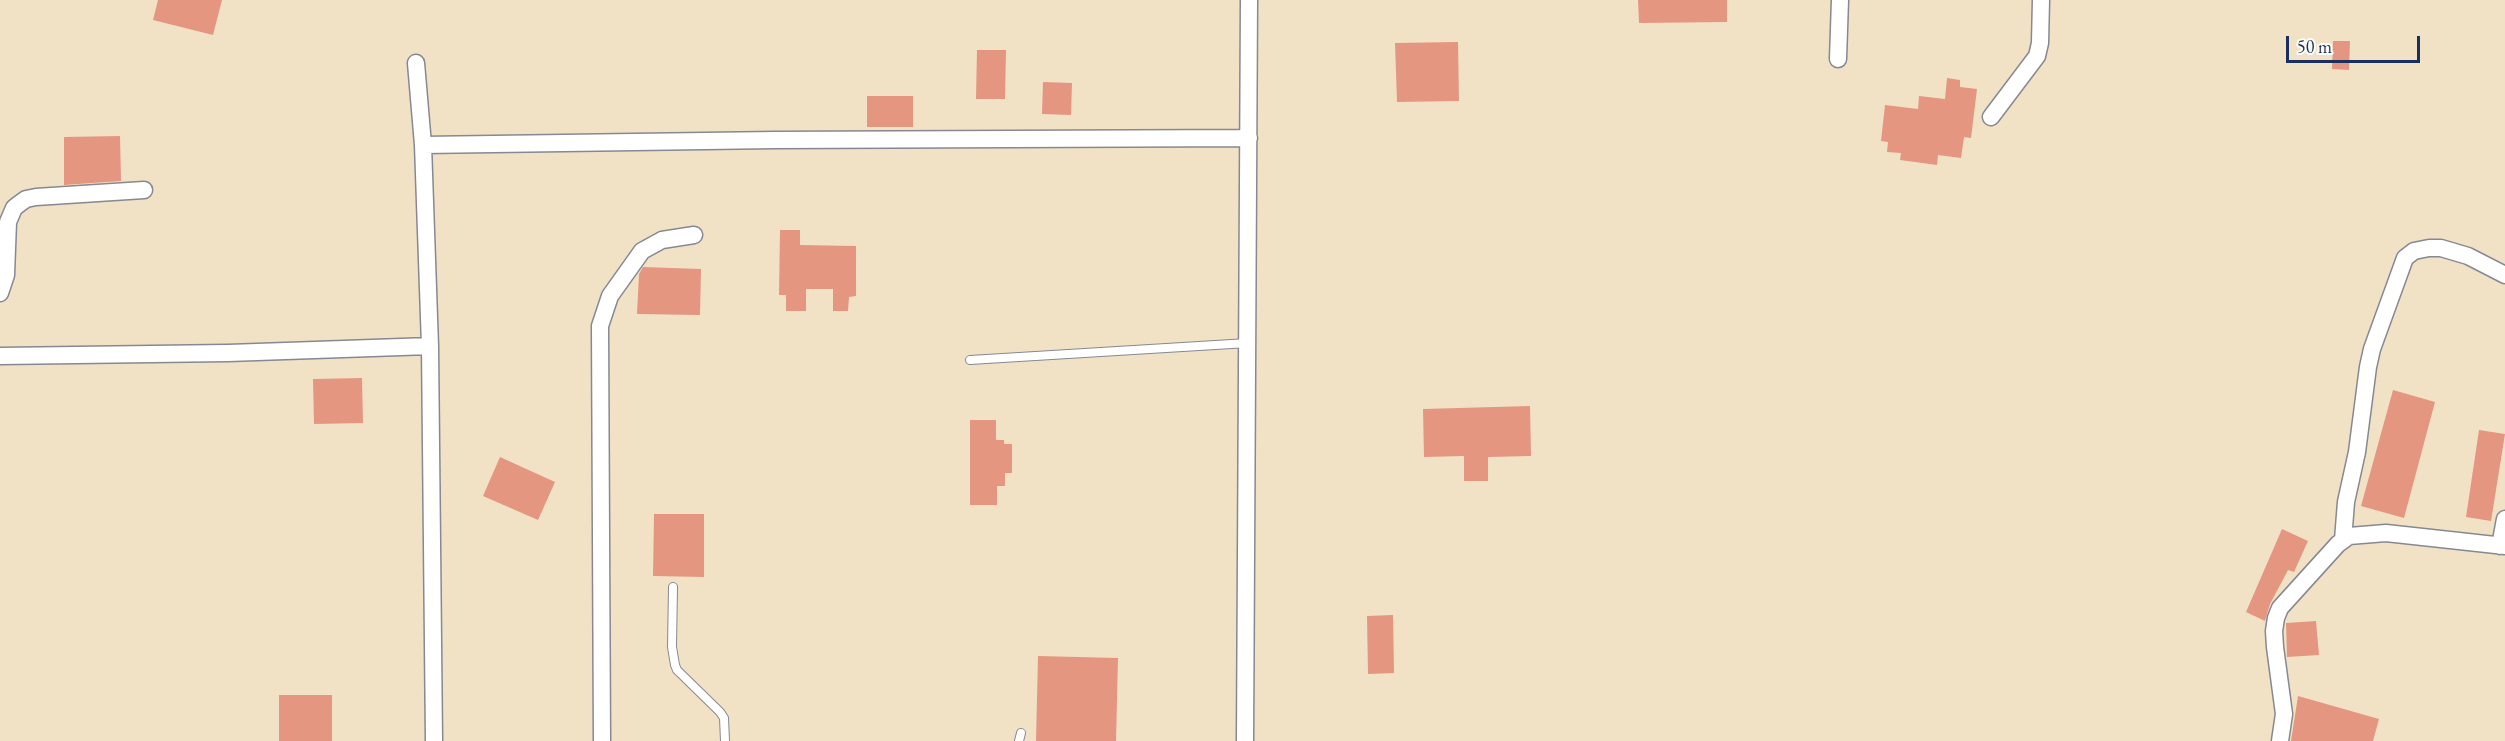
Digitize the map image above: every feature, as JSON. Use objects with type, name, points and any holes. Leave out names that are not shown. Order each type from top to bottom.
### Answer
[{"type":"street","points":[[1245,741],[1250,0]]},
{"type":"street","points":[[1838,59],[1840,0]]},
{"type":"street","points":[[1991,117],[2037,56],[2040,43],[2041,0]]},
{"type":"street","points":[[416,63],[423,145],[430,346],[434,741]]},
{"type":"street","points":[[423,145],[775,140],[1249,138]]},
{"type":"street","points":[[0,293],[6,275],[8,222],[14,208],[19,204],[26,199],[36,197],[144,190]]},
{"type":"street","points":[[602,741],[600,326],[610,296],[642,251],[662,240],[694,235]]},
{"type":"street","points":[[2343,540],[2346,502],[2357,452],[2368,367],[2372,349],[2405,258],[2414,251],[2441,248],[2468,256],[2505,275]]},
{"type":"street","points":[[0,356],[228,353],[430,346]]},
{"type":"street","points":[[2280,741],[2284,714],[2275,646],[2276,618],[2280,608],[2343,540],[2357,534],[2386,533],[2503,546],[2505,519]]},
{"type":"lane","points":[[970,360],[1248,343]]},
{"type":"lane","points":[[673,587],[672,647],[677,670],[720,712],[724,718],[725,741]]},
{"type":"building","points":[[158,0],[222,0],[213,35],[153,20]]},
{"type":"building","points":[[1638,0],[1727,0],[1727,22],[1639,23]]},
{"type":"building","points":[[2333,41],[2350,41],[2349,70],[2332,69]]},
{"type":"building","points":[[1458,42],[1459,101],[1397,102],[1395,43]]},
{"type":"building","points":[[977,50],[1006,50],[1005,99],[976,99]]},
{"type":"building","points":[[1947,78],[1960,80],[1960,87],[1977,89],[1971,138],[1964,137],[1961,158],[1938,155],[1937,165],[1900,160],[1901,153],[1887,152],[1888,142],[1881,141],[1885,105],[1918,109],[1919,96],[1945,99]]},
{"type":"building","points":[[1043,82],[1072,83],[1071,115],[1042,114]]},
{"type":"building","points":[[867,96],[913,96],[913,127],[867,127]]},
{"type":"building","points":[[120,136],[121,181],[64,185],[64,137]]},
{"type":"building","points":[[780,230],[800,230],[800,245],[856,246],[856,296],[849,297],[848,311],[833,311],[833,289],[806,289],[806,311],[786,311],[786,295],[779,295]]},
{"type":"building","points":[[643,267],[701,269],[700,315],[637,314],[639,274]]},
{"type":"building","points":[[362,378],[363,423],[314,424],[313,379]]},
{"type":"building","points":[[2393,390],[2435,402],[2404,518],[2361,506]]},
{"type":"building","points":[[1530,406],[1531,456],[1488,457],[1488,481],[1464,481],[1464,456],[1424,457],[1423,409]]},
{"type":"building","points":[[970,420],[996,420],[996,440],[1004,440],[1004,444],[1012,444],[1012,473],[1005,473],[1005,486],[997,486],[997,505],[970,505]]},
{"type":"building","points":[[2479,430],[2505,434],[2491,521],[2466,517]]},
{"type":"building","points":[[500,457],[555,482],[538,520],[483,496]]},
{"type":"building","points":[[654,514],[704,514],[704,577],[653,576]]},
{"type":"building","points":[[2282,529],[2308,541],[2294,572],[2288,570],[2270,604],[2265,621],[2246,612]]},
{"type":"building","points":[[1393,615],[1394,673],[1368,674],[1367,616]]},
{"type":"building","points":[[2316,621],[2319,655],[2287,657],[2286,623]]},
{"type":"building","points":[[1038,656],[1118,658],[1116,741],[1036,741]]},
{"type":"building","points":[[279,695],[332,695],[332,741],[279,741]]},
{"type":"building","points":[[2298,696],[2379,719],[2373,741],[2291,741]]}]
